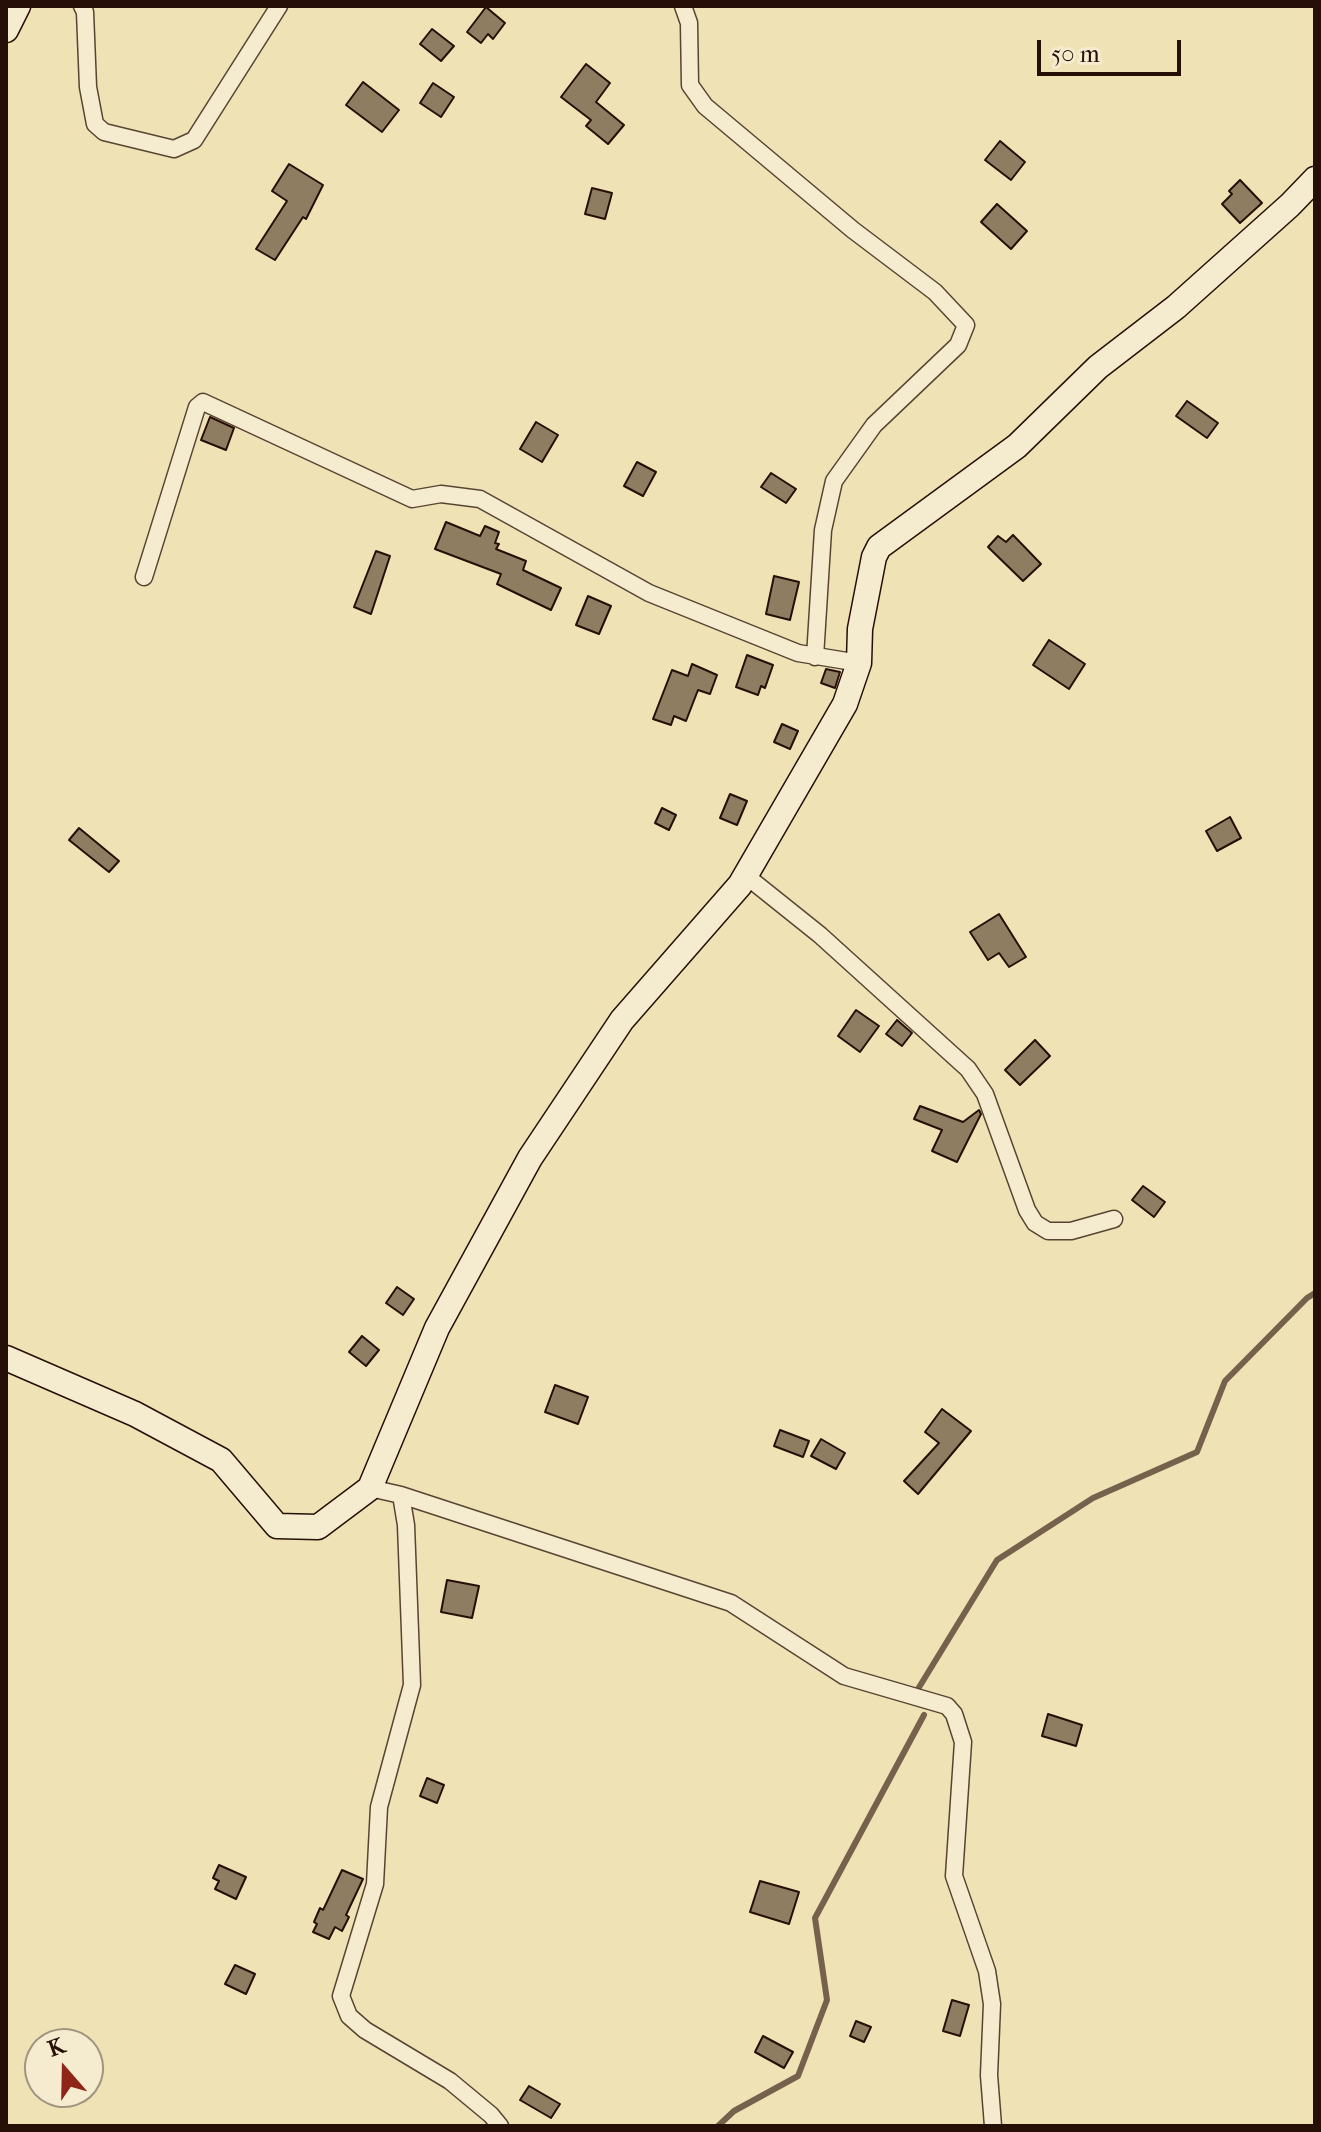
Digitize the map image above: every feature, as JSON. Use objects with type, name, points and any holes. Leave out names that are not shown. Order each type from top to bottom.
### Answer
[{"type":"street","points":[[6,30],[18,6]]},
{"type":"street","points":[[82,6],[85,12],[88,87],[95,124],[104,132],[174,149],[194,140],[279,6]]},
{"type":"street","points":[[683,6],[689,23],[690,85],[705,106],[853,230],[935,292],[966,325],[958,345],[874,425],[834,481],[823,530],[815,657]]},
{"type":"street","points":[[6,1358],[135,1414],[221,1460],[277,1526],[318,1527],[370,1488],[437,1328],[530,1158],[622,1020],[740,885],[845,704],[859,663],[860,629],[874,557],[879,547],[1017,446],[1098,367],[1176,307],[1315,179]]},
{"type":"street","points":[[144,577],[197,407],[203,402],[412,499],[441,494],[480,499],[649,593],[798,653],[859,663]]},
{"type":"street","points":[[745,875],[820,935],[968,1069],[985,1094],[1027,1210],[1035,1223],[1048,1231],[1071,1231],[1114,1219]]},
{"type":"street","points":[[370,1488],[401,1495],[731,1603],[844,1676],[947,1706],[954,1714],[963,1742],[954,1876],[987,1971],[992,2004],[989,2075],[993,2126]]},
{"type":"street","points":[[401,1495],[406,1525],[412,1685],[379,1807],[375,1884],[341,1996],[349,2016],[365,2030],[450,2081],[500,2126]]},
{"type":"building","points":[[486,7],[505,23],[493,39],[488,34],[481,43],[467,32]]},
{"type":"building","points":[[432,29],[454,46],[441,61],[420,44]]},
{"type":"building","points":[[586,64],[610,83],[596,102],[624,125],[608,144],[586,126],[591,120],[561,97]]},
{"type":"building","points":[[363,82],[399,110],[382,132],[346,105]]},
{"type":"building","points":[[433,83],[454,97],[441,117],[420,103]]},
{"type":"building","points":[[1000,141],[1025,162],[1011,180],[985,160]]},
{"type":"building","points":[[289,164],[323,185],[306,219],[303,217],[275,260],[256,249],[287,201],[272,191]]},
{"type":"building","points":[[1240,180],[1262,203],[1240,223],[1222,204]]},
{"type":"building","points":[[592,188],[612,193],[605,219],[585,214]]},
{"type":"building","points":[[997,204],[1027,231],[1011,249],[981,222]]},
{"type":"building","points":[[1187,401],[1218,423],[1207,438],[1176,416]]},
{"type":"building","points":[[210,417],[234,428],[226,450],[201,440]]},
{"type":"building","points":[[536,422],[558,435],[542,462],[520,449]]},
{"type":"building","points":[[637,462],[656,472],[643,496],[624,486]]},
{"type":"building","points":[[771,473],[796,489],[786,503],[761,487]]},
{"type":"building","points":[[446,522],[480,536],[485,526],[499,532],[496,549],[526,561],[523,570],[561,588],[551,610],[497,584],[501,574],[435,549]]},
{"type":"building","points":[[1013,535],[1041,564],[1023,581],[988,547],[998,536],[1006,542]]},
{"type":"building","points":[[376,551],[390,556],[371,614],[354,607]]},
{"type":"building","points":[[774,576],[799,582],[790,620],[766,614]]},
{"type":"building","points":[[588,596],[611,606],[599,634],[576,625]]},
{"type":"building","points":[[1049,640],[1085,664],[1069,689],[1033,665]]},
{"type":"building","points":[[747,655],[773,665],[765,688],[761,686],[758,695],[736,687]]},
{"type":"building","points":[[692,664],[717,675],[710,694],[698,690],[686,721],[674,716],[671,725],[653,719],[672,670],[688,676]]},
{"type":"building","points":[[826,669],[840,672],[835,688],[821,683]]},
{"type":"building","points":[[782,724],[798,731],[790,749],[774,742]]},
{"type":"building","points":[[730,794],[747,801],[737,825],[720,818]]},
{"type":"building","points":[[662,808],[676,815],[669,830],[655,823]]},
{"type":"building","points":[[1230,817],[1241,838],[1217,851],[1206,831]]},
{"type":"building","points":[[79,828],[119,861],[109,872],[69,840]]},
{"type":"building","points":[[999,914],[1026,957],[1009,967],[999,953],[988,960],[970,932]]},
{"type":"building","points":[[856,1010],[879,1026],[860,1052],[838,1036]]},
{"type":"building","points":[[897,1020],[912,1033],[902,1046],[886,1034]]},
{"type":"building","points":[[1035,1040],[1050,1056],[1020,1085],[1005,1070]]},
{"type":"building","points":[[920,1106],[963,1122],[979,1110],[981,1114],[957,1162],[932,1151],[942,1130],[914,1119]]},
{"type":"building","points":[[1143,1186],[1165,1202],[1154,1217],[1132,1200]]},
{"type":"building","points":[[397,1287],[414,1299],[403,1315],[386,1303]]},
{"type":"building","points":[[362,1336],[379,1350],[366,1366],[349,1352]]},
{"type":"building","points":[[555,1385],[588,1397],[578,1424],[545,1412]]},
{"type":"building","points":[[942,1409],[971,1431],[918,1494],[904,1481],[939,1443],[925,1432]]},
{"type":"building","points":[[780,1430],[809,1441],[803,1457],[774,1446]]},
{"type":"building","points":[[821,1439],[845,1453],[836,1469],[811,1456]]},
{"type":"building","points":[[447,1580],[479,1586],[472,1618],[441,1612]]},
{"type":"building","points":[[1048,1714],[1082,1725],[1076,1746],[1042,1736]]},
{"type":"building","points":[[427,1778],[444,1785],[437,1803],[420,1796]]},
{"type":"building","points":[[219,1865],[246,1877],[236,1899],[215,1889],[219,1881],[213,1878]]},
{"type":"building","points":[[342,1870],[363,1879],[342,1931],[335,1927],[329,1939],[313,1932],[317,1924],[314,1922]]},
{"type":"building","points":[[760,1881],[799,1892],[789,1924],[750,1912]]},
{"type":"building","points":[[235,1965],[255,1974],[246,1994],[225,1984]]},
{"type":"building","points":[[952,2000],[969,2005],[960,2036],[943,2031]]},
{"type":"building","points":[[856,2021],[871,2027],[864,2042],[850,2036]]},
{"type":"building","points":[[763,2036],[793,2052],[784,2068],[755,2052]]},
{"type":"building","points":[[529,2086],[560,2104],[551,2118],[520,2100]]},
{"type":"waterway","points":[[918,1689],[997,1560],[1093,1498],[1197,1452],[1225,1381],[1315,1293]]},
{"type":"waterway","points":[[718,2126],[734,2111],[798,2076],[827,2000],[815,1918],[924,1715]]}]
